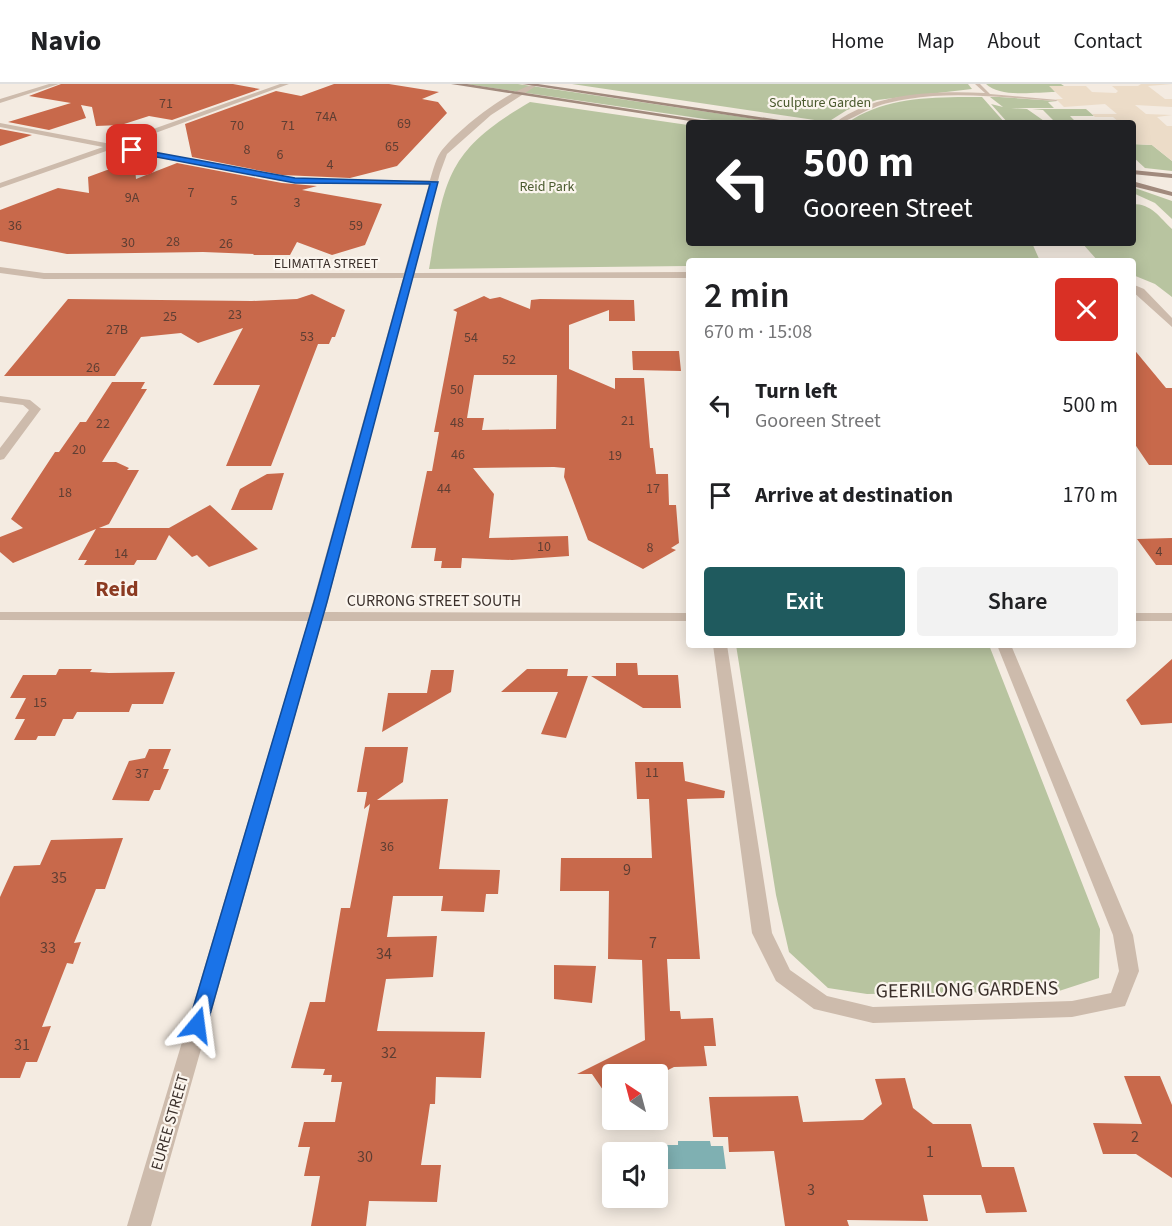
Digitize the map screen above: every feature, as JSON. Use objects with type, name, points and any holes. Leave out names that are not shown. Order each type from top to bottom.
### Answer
[{"type":"main road","points":[[454,84],[697,120]]},
{"type":"main road","points":[[532,84],[776,120]]},
{"type":"main road","points":[[1136,172],[1172,176]]},
{"type":"main road","points":[[1136,184],[1172,194]]},
{"type":"street","points":[[0,101],[56,84]]},
{"type":"street","points":[[0,186],[286,84]]},
{"type":"street","name":"EUREE STREET","points":[[139,1226],[316,618],[434,182],[444,153],[466,131],[532,84]]},
{"type":"street","name":"EUREE STREET","points":[[501,107],[551,86]]},
{"type":"street","points":[[0,125],[295,181],[434,182]]},
{"type":"street","name":"ELIMATTA STREET","points":[[0,270],[44,276],[686,275]]},
{"type":"street","points":[[1136,289],[1141,291],[1172,324]]},
{"type":"street","points":[[0,399],[26,402],[34,409],[0,456]]},
{"type":"street","name":"CURRONG STREET SOUTH","points":[[0,616],[686,617]]},
{"type":"street","points":[[1136,617],[1172,617]]},
{"type":"street","name":"GEERILONG GARDENS","points":[[720,648],[762,933],[783,975],[821,1003],[873,1015],[1072,1009],[1118,1000],[1129,971],[1123,935],[1005,648]]},
{"type":"lane","points":[[977,84],[989,95]]},
{"type":"lane","points":[[842,120],[863,108],[897,99],[989,95],[1056,100]]},
{"type":"green space","points":[[466,84],[518,84],[762,120],[712,120]]},
{"type":"green space","name":"Sculpture Garden","points":[[572,84],[968,84],[972,89],[877,100],[847,110],[831,120],[815,120]]},
{"type":"green space","points":[[986,84],[1061,84],[1064,86],[1050,86],[1055,92],[1009,93]]},
{"type":"green space","points":[[982,97],[1002,120],[852,120],[886,105],[928,98]]},
{"type":"green space","points":[[990,97],[1057,101],[1048,102],[1054,108],[1011,108],[1027,109],[1043,120],[1005,120],[991,104],[1003,107]]},
{"type":"green space","name":"Reid Park","points":[[530,102],[686,125],[686,246],[1033,246],[1039,258],[686,258],[686,266],[429,269],[440,211],[454,170],[465,152],[502,120]]},
{"type":"green space","points":[[1032,109],[1086,109],[1094,116],[1070,116],[1074,120],[1053,120],[1043,110]]},
{"type":"green space","points":[[1136,144],[1152,145],[1172,161],[1172,171],[1145,168],[1136,160]]},
{"type":"green space","points":[[1136,188],[1172,201],[1172,219],[1155,203],[1136,194]]},
{"type":"green space","points":[[1136,204],[1145,206],[1172,229],[1172,297],[1155,284],[1136,276],[1136,258],[1095,258],[1085,246],[1136,246]]},
{"type":"green space","points":[[736,648],[990,648],[1100,929],[1099,978],[1059,991],[867,994],[828,988],[789,952],[776,895]]},
{"type":"shaded area","points":[[1141,84],[1172,84],[1148,86],[1165,99],[1172,99],[1172,107],[1135,105],[1146,114],[1172,115],[1157,117],[1167,126],[1172,126],[1172,161],[1152,145],[1136,144],[1136,120],[1116,120],[1113,117],[1095,117],[1092,114],[1117,114],[1105,104],[1064,107],[1056,99],[1063,99],[1049,86],[1086,86],[1092,92],[1116,93],[1118,91],[1112,86]]},
{"type":"water","points":[[678,1141],[710,1141],[711,1146],[723,1146],[726,1169],[668,1169],[668,1145],[678,1145]]},
{"type":"building","points":[[61,84],[233,84],[260,89],[172,120],[149,116],[121,125],[96,126],[92,107],[81,105],[86,118],[49,130],[8,122],[71,103],[29,96]]},
{"type":"building","points":[[334,84],[389,84],[439,92],[422,99],[438,102],[447,113],[397,166],[350,178],[282,175],[192,157],[185,124],[276,91],[301,96]]},
{"type":"building","points":[[0,129],[32,135],[0,146]]},
{"type":"building","points":[[177,163],[282,183],[317,186],[302,190],[382,204],[365,245],[332,255],[297,242],[290,255],[253,255],[203,252],[67,254],[0,241],[0,210],[58,188],[89,193],[88,177],[107,170],[135,168],[136,179]]},
{"type":"building","points":[[312,294],[345,310],[335,337],[332,337],[329,344],[318,344],[271,466],[226,466],[260,385],[213,385],[243,328],[198,343],[181,333],[141,337],[115,376],[4,376],[68,299],[252,301],[297,299]]},
{"type":"building","points":[[484,296],[490,299],[500,297],[530,309],[531,300],[540,299],[634,300],[635,321],[609,321],[609,310],[569,325],[569,369],[615,389],[615,378],[644,378],[650,448],[653,448],[656,474],[668,474],[669,505],[676,505],[679,543],[671,548],[676,550],[643,569],[588,540],[564,477],[565,468],[554,467],[473,468],[494,494],[489,538],[568,536],[569,556],[512,560],[462,558],[461,568],[441,568],[442,561],[434,561],[436,548],[411,548],[427,471],[432,471],[439,432],[434,432],[457,312],[453,310]],"holes":[[[474,375],[557,375],[556,429],[482,430],[484,418],[467,418]]]},
{"type":"building","points":[[632,351],[679,351],[681,371],[633,370]]},
{"type":"building","points":[[1136,352],[1166,388],[1172,388],[1172,465],[1149,465],[1136,446]]},
{"type":"building","points":[[112,382],[145,382],[141,389],[147,389],[102,462],[116,462],[129,468],[127,470],[139,470],[109,524],[99,528],[169,528],[210,505],[258,549],[209,567],[197,555],[192,557],[169,535],[156,560],[137,560],[134,565],[84,565],[87,560],[78,560],[96,529],[13,563],[0,552],[0,537],[23,528],[11,519],[55,452],[59,452],[80,422],[86,422]]},
{"type":"building","points":[[284,473],[272,510],[231,510],[240,489],[267,474]]},
{"type":"building","points":[[1172,538],[1172,565],[1156,565],[1137,539]]},
{"type":"building","points":[[1172,659],[1172,723],[1141,725],[1126,700]]},
{"type":"building","points":[[616,663],[637,663],[638,675],[678,675],[681,708],[643,708],[591,676],[616,676]]},
{"type":"building","points":[[59,669],[92,669],[90,672],[109,673],[175,672],[163,704],[132,704],[129,712],[77,712],[73,719],[63,719],[55,736],[38,736],[36,740],[14,740],[25,719],[15,719],[26,698],[10,698],[23,675],[56,675]]},
{"type":"building","points":[[527,669],[568,669],[567,676],[588,676],[566,738],[541,734],[558,692],[501,692]]},
{"type":"building","points":[[431,670],[454,670],[451,692],[382,732],[388,693],[427,693]]},
{"type":"building","points":[[365,747],[408,747],[403,782],[377,800],[448,799],[439,869],[500,870],[498,894],[486,894],[484,912],[441,911],[443,896],[393,896],[387,937],[437,936],[433,977],[386,979],[377,1031],[485,1032],[481,1078],[436,1077],[435,1104],[430,1104],[421,1165],[441,1165],[437,1202],[369,1201],[366,1226],[311,1226],[320,1176],[304,1176],[310,1147],[298,1147],[304,1122],[335,1122],[342,1082],[331,1082],[332,1075],[323,1075],[325,1069],[291,1068],[310,1002],[325,1002],[341,908],[350,908],[370,804],[364,809],[367,792],[357,792]]},
{"type":"building","points":[[149,749],[171,749],[163,769],[169,769],[160,790],[154,790],[149,801],[112,800],[129,761],[145,758]]},
{"type":"building","points":[[635,762],[683,762],[685,781],[725,791],[724,798],[687,799],[700,959],[667,959],[670,1011],[680,1011],[681,1019],[713,1018],[716,1046],[704,1046],[707,1066],[674,1067],[668,1070],[668,1064],[602,1064],[602,1088],[592,1074],[577,1074],[645,1040],[642,960],[608,959],[609,891],[560,891],[561,858],[652,858],[649,799],[637,799]]},
{"type":"building","points":[[123,838],[105,889],[96,889],[74,943],[81,942],[73,964],[67,963],[42,1027],[51,1026],[37,1062],[26,1062],[20,1078],[0,1078],[0,897],[14,866],[40,865],[51,840]]},
{"type":"building","points":[[554,965],[596,966],[592,1003],[554,999]]},
{"type":"building","points":[[1124,1076],[1160,1076],[1172,1105],[1172,1178],[1136,1154],[1103,1154],[1093,1123],[1142,1124]]},
{"type":"building","points":[[905,1078],[913,1108],[933,1124],[971,1124],[982,1167],[1014,1167],[1027,1212],[986,1213],[981,1195],[923,1195],[928,1221],[847,1220],[849,1226],[785,1226],[774,1151],[729,1152],[728,1137],[713,1137],[709,1097],[798,1096],[803,1122],[863,1120],[882,1104],[875,1079]]},
{"type":"district","name":"Reid","points":[[117,588]]},
{"type":"route","points":[[132,150],[295,181],[434,182],[320,602],[197,1025]]}]
